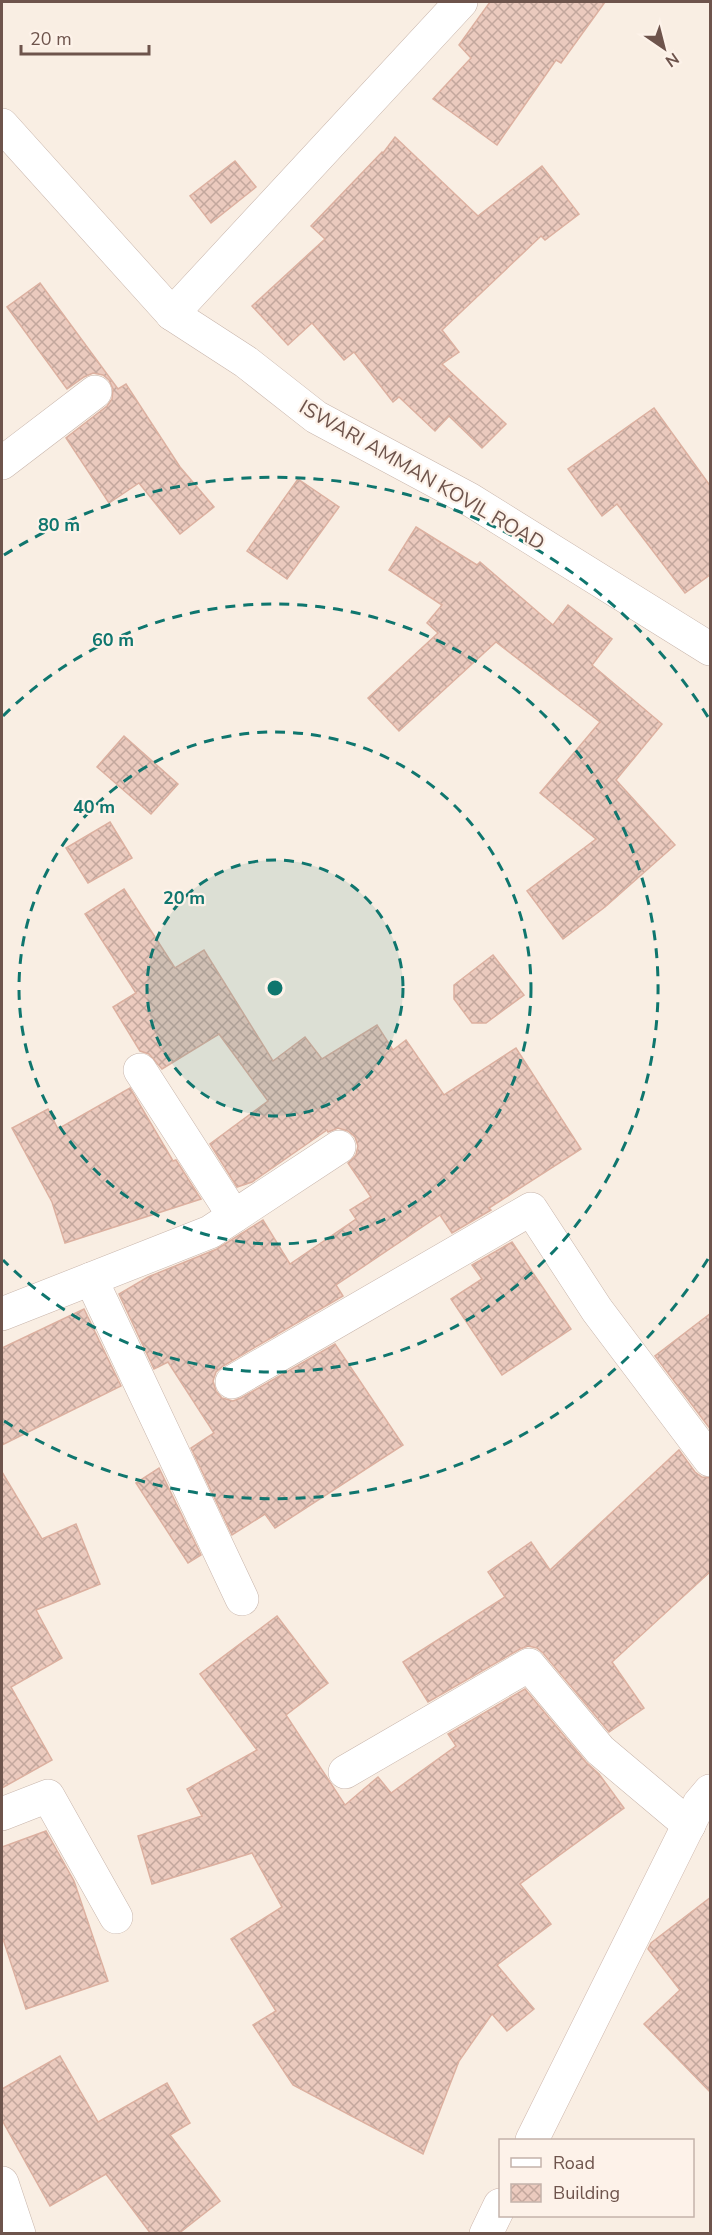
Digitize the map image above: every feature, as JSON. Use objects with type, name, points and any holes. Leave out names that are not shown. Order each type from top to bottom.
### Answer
[{"type":"street","points":[[172,314],[461,2]]},
{"type":"street","name":"ISWARI AMMAN KOVIL ROAD","points":[[2,124],[172,314],[246,362],[316,417],[469,500],[711,649]]},
{"type":"street","points":[[2,463],[94,393]]},
{"type":"street","points":[[140,1070],[234,1216]]},
{"type":"street","points":[[2,1314],[210,1232],[339,1147]]},
{"type":"street","points":[[232,1382],[531,1209],[597,1310],[711,1460]]},
{"type":"street","points":[[91,1279],[242,1599]]},
{"type":"street","points":[[345,1772],[529,1665],[600,1750],[689,1825]]},
{"type":"street","points":[[532,2139],[699,1804],[711,1791]]},
{"type":"street","points":[[2,1814],[48,1796],[116,1917]]},
{"type":"street","points":[[2,2183],[19,2234]]},
{"type":"street","points":[[486,2234],[499,2209]]},
{"type":"building","points":[[490,2],[605,2],[561,63],[556,60],[497,145],[433,99],[471,58],[459,45]]},
{"type":"building","points":[[395,137],[478,216],[542,166],[579,214],[545,240],[541,236],[442,330],[459,352],[442,364],[506,424],[482,448],[449,416],[435,431],[399,397],[393,402],[354,352],[344,360],[312,323],[288,345],[252,306],[325,239],[311,226],[383,153]]},
{"type":"building","points":[[235,161],[256,187],[211,223],[190,196]]},
{"type":"building","points":[[40,283],[118,389],[126,384],[180,467],[214,507],[180,534],[139,483],[109,503],[66,438],[107,406],[112,399],[113,389],[109,380],[103,375],[93,373],[67,389],[7,307]]},
{"type":"building","points":[[654,408],[711,487],[711,574],[685,593],[617,504],[602,516],[568,469]]},
{"type":"building","points":[[298,479],[339,507],[287,579],[247,551]]},
{"type":"building","points":[[416,527],[477,565],[480,562],[553,625],[568,605],[612,639],[592,665],[662,724],[616,780],[675,845],[605,907],[563,939],[527,891],[596,839],[540,793],[600,722],[496,642],[399,731],[368,698],[438,633],[427,623],[442,605],[389,570]]},
{"type":"building","points":[[124,736],[178,784],[151,814],[97,767]]},
{"type":"building","points":[[110,822],[132,858],[88,883],[66,848]]},
{"type":"building","points":[[124,889],[175,968],[204,950],[273,1061],[305,1037],[322,1059],[377,1025],[393,1050],[406,1040],[444,1095],[516,1048],[581,1149],[489,1208],[491,1210],[452,1233],[440,1215],[336,1285],[343,1296],[216,1372],[213,1381],[216,1391],[222,1398],[233,1401],[335,1344],[403,1445],[275,1528],[265,1514],[232,1535],[191,1448],[214,1433],[168,1362],[154,1369],[119,1294],[148,1277],[217,1249],[263,1220],[290,1264],[356,1219],[350,1210],[371,1197],[348,1163],[356,1155],[358,1146],[355,1137],[348,1131],[338,1128],[328,1132],[327,1130],[252,1182],[237,1187],[210,1144],[268,1101],[219,1034],[162,1069],[149,1054],[140,1051],[113,1007],[136,993],[85,914]]},
{"type":"building","points":[[493,955],[524,995],[486,1023],[472,1023],[454,999],[454,985]]},
{"type":"building","points":[[130,1088],[173,1161],[176,1160],[201,1199],[65,1243],[52,1202],[12,1128],[48,1109],[58,1129]]},
{"type":"building","points":[[512,1242],[571,1329],[502,1375],[451,1299],[482,1279],[472,1265]]},
{"type":"building","points":[[84,1309],[121,1386],[2,1445],[2,1348]]},
{"type":"building","points":[[711,1313],[711,1430],[655,1356]]},
{"type":"building","points":[[679,1450],[695,1472],[702,1477],[711,1478],[711,1571],[612,1662],[644,1708],[609,1732],[543,1653],[537,1648],[528,1646],[428,1702],[403,1662],[505,1597],[488,1572],[531,1542],[550,1570]]},
{"type":"building","points":[[159,1468],[201,1555],[188,1563],[136,1483]]},
{"type":"building","points":[[2,1472],[42,1539],[76,1524],[100,1584],[36,1610],[62,1658],[11,1687],[52,1760],[2,1788]]},
{"type":"building","points":[[277,1616],[328,1683],[286,1715],[345,1805],[378,1777],[391,1793],[456,1746],[448,1734],[525,1689],[586,1762],[599,1774],[624,1808],[520,1884],[551,1924],[497,1965],[534,2009],[507,2031],[492,2014],[459,2061],[423,2154],[293,2085],[253,2025],[276,2011],[231,1939],[282,1907],[252,1853],[152,1884],[138,1836],[202,1816],[187,1789],[257,1750],[200,1674]]},
{"type":"building","points":[[46,1831],[74,1881],[108,1981],[26,2009],[2,1936],[2,1847]]},
{"type":"building","points":[[711,1897],[711,2093],[644,2024],[680,1990],[648,1949],[651,1943]]},
{"type":"building","points":[[60,2056],[98,2122],[167,2083],[190,2123],[170,2135],[220,2201],[178,2234],[151,2234],[106,2174],[50,2206],[2,2120],[2,2089]]}]
